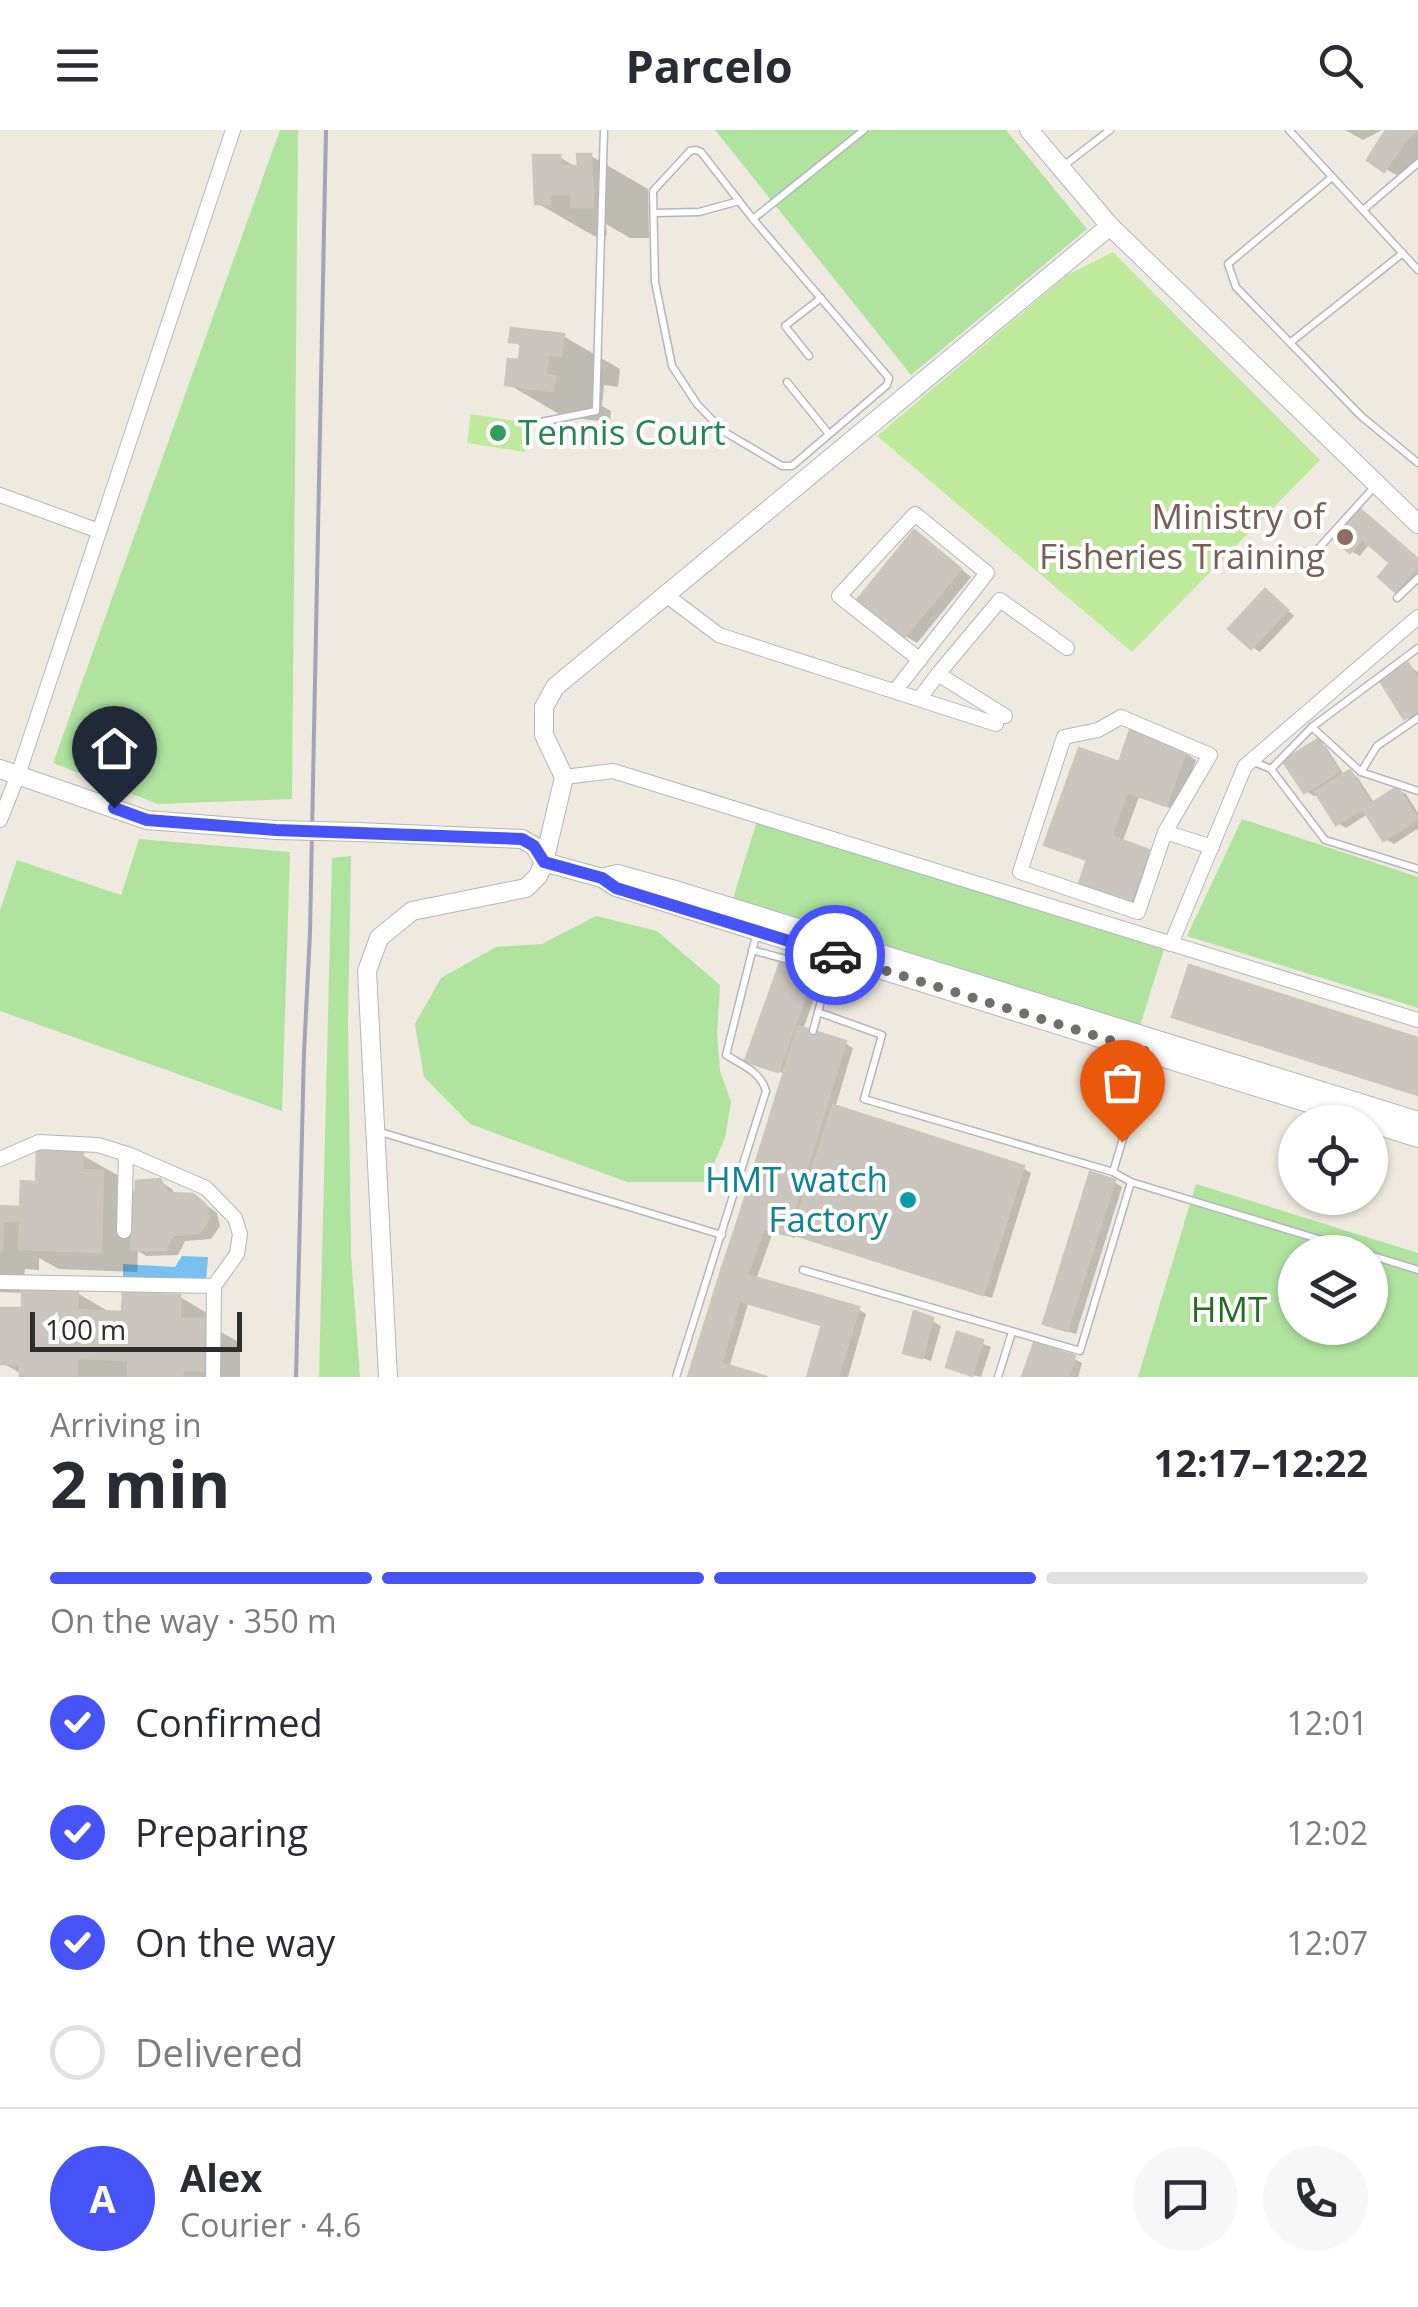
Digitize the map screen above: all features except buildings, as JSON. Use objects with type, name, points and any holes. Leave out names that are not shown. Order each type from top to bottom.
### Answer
[{"type":"street","points":[[0,820],[9,772],[100,531],[233,130]]},
{"type":"street","points":[[1029,130],[1110,226],[1418,524]]},
{"type":"street","points":[[388,1377],[367,971],[378,938],[412,911],[526,888],[538,876],[544,862],[564,778],[544,735],[544,707],[555,686],[1110,226]]},
{"type":"street","points":[[0,495],[100,531]]},
{"type":"street","points":[[894,691],[920,660],[987,573],[915,514],[839,596],[920,660]]},
{"type":"street","points":[[666,595],[718,635],[919,699],[1000,720],[938,674]]},
{"type":"street","points":[[919,699],[1000,600],[1067,648]]},
{"type":"street","points":[[1171,944],[1246,766],[1418,617]]},
{"type":"street","points":[[1121,717],[1210,754],[1165,832],[1138,912],[1020,872],[1064,737],[1098,730],[1121,717]]},
{"type":"street","points":[[9,772],[147,820],[276,830],[522,839],[534,846],[544,862],[602,878],[616,888],[754,940],[1342,1105]]},
{"type":"street","points":[[564,778],[613,772],[1418,1020]]},
{"type":"street","points":[[1165,832],[1212,847]]},
{"type":"street","points":[[602,878],[618,874],[682,892],[1343,1105]]},
{"type":"street","points":[[1388,1114],[1418,1120]]},
{"type":"street","points":[[1388,1129],[1418,1138]]},
{"type":"street","points":[[0,1159],[38,1142],[98,1145],[206,1188],[235,1218],[240,1234],[236,1254],[214,1286],[213,1377]]},
{"type":"street","points":[[124,1232],[126,1154]]},
{"type":"street","points":[[0,1282],[214,1286]]},
{"type":"lane","points":[[541,422],[596,411],[604,130]]},
{"type":"lane","points":[[754,219],[864,130]]},
{"type":"lane","points":[[1289,130],[1418,270]]},
{"type":"lane","points":[[1061,168],[1104,132]]},
{"type":"lane","points":[[690,151],[701,152],[739,200],[889,381],[792,466],[782,466],[723,430],[697,404],[672,366],[655,282],[654,192],[690,151]]},
{"type":"lane","points":[[1363,210],[1418,163]]},
{"type":"lane","points":[[1332,177],[1228,264],[1236,287],[1361,416],[1418,463]]},
{"type":"lane","points":[[654,213],[699,212],[739,200]]},
{"type":"lane","points":[[1291,342],[1403,253]]},
{"type":"lane","points":[[809,356],[786,326],[821,298]]},
{"type":"lane","points":[[787,382],[830,434]]},
{"type":"lane","points":[[1318,548],[1377,484]]},
{"type":"lane","points":[[1397,598],[1418,578]]},
{"type":"lane","points":[[1271,769],[1312,727],[1415,650],[1418,663]]},
{"type":"lane","points":[[1361,772],[1377,746],[1418,718]]},
{"type":"lane","points":[[1312,727],[1361,772],[1418,790]]},
{"type":"lane","points":[[1252,761],[1271,769],[1325,840],[1418,869]]},
{"type":"lane","points":[[676,1377],[766,1091],[757,1074],[726,1054],[754,940],[848,978]]},
{"type":"lane","points":[[814,1030],[829,971]]},
{"type":"lane","points":[[818,1012],[882,1035],[864,1099],[1113,1172],[1130,1182],[1306,1235]]},
{"type":"lane","points":[[1113,1172],[1148,1052]]},
{"type":"lane","points":[[376,1131],[722,1235]]},
{"type":"lane","points":[[804,1270],[1080,1352],[1130,1182]]},
{"type":"lane","points":[[1388,1261],[1418,1270]]},
{"type":"lane","points":[[998,1377],[1012,1332]]},
{"type":"green space","points":[[280,130],[298,130],[292,799],[158,804],[53,763]]},
{"type":"green space","points":[[715,130],[1006,130],[1087,229],[911,375]]},
{"type":"green space","points":[[1113,252],[1320,460],[1132,652],[877,436],[1067,275]]},
{"type":"green space","name":"Tennis Court","points":[[471,414],[529,423],[525,452],[467,443]]},
{"type":"green space","points":[[1242,819],[1418,877],[1418,1008],[1187,936]]},
{"type":"green space","points":[[757,821],[1164,949],[1140,1026],[733,898]]},
{"type":"green space","points":[[139,839],[290,852],[282,1111],[0,1011],[0,911],[17,860],[121,895]]},
{"type":"green space","points":[[351,856],[351,1255],[360,1377],[319,1377],[332,858]]},
{"type":"green space","points":[[596,916],[657,931],[720,985],[720,1071],[731,1102],[725,1138],[706,1182],[627,1182],[470,1124],[424,1077],[415,1024],[441,978],[496,947],[542,944]]},
{"type":"green space","name":"HMT","points":[[1196,1184],[1278,1209],[1278,1215],[1296,1215],[1360,1235],[1278,1235],[1278,1345],[1388,1345],[1388,1244],[1418,1253],[1418,1377],[1138,1377]]},
{"type":"water","points":[[182,1256],[208,1257],[206,1281],[123,1278],[123,1264],[175,1267]]},
{"type":"railway","points":[[296,1377],[310,933],[326,130]]},
{"type":"way so far","points":[[835,955],[1148,1052],[1122,1142]]},
{"type":"place","name":"Tennis Court","points":[[498,433]]},
{"type":"place","name":"Ministry of Fisheries Training","points":[[1345,537]]},
{"type":"place","name":"HMT watch Factory","points":[[908,1200]]},
{"type":"route","points":[[114,808],[147,820],[276,830],[522,839],[534,846],[544,862],[835,955]]}]
